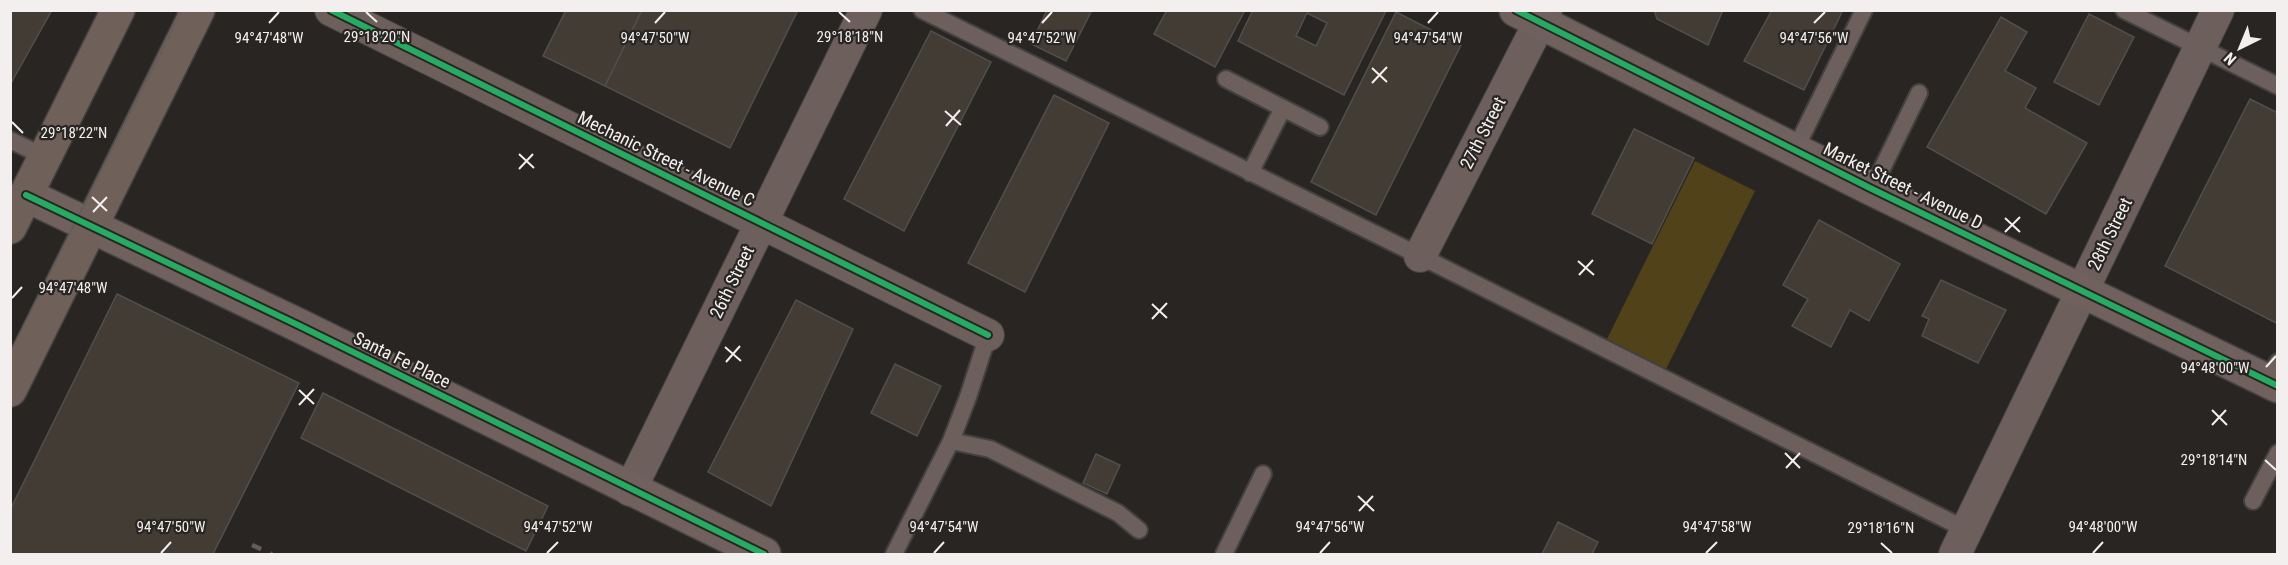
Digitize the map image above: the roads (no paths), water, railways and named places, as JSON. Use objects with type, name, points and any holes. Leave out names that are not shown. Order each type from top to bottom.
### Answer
[{"type":"main road","points":[[10,227],[118,10]]},
{"type":"main road","points":[[10,390],[198,10]]},
{"type":"street","name":"Mechanic Street - Avenue C","points":[[331,10],[988,335]]},
{"type":"street","name":"26th Street","points":[[630,490],[866,10]]},
{"type":"street","name":"28th Street","points":[[1958,548],[2218,10]]},
{"type":"street","name":"Market Street - Avenue D","points":[[1534,14],[1872,189],[2082,291],[2274,376]]},
{"type":"street","name":"27th Street","points":[[1420,256],[1534,14]]},
{"type":"street","name":"Santa Fe Place","points":[[26,195],[92,225],[764,555]]},
{"type":"lane","points":[[922,10],[1420,256],[1958,548]]},
{"type":"lane","points":[[1795,150],[1864,10]]},
{"type":"lane","points":[[2124,10],[2277,86]]},
{"type":"lane","points":[[1226,80],[1320,127]]},
{"type":"lane","points":[[1872,189],[1919,93]]},
{"type":"lane","points":[[1251,173],[1283,108]]},
{"type":"lane","points":[[10,140],[45,157]]},
{"type":"lane","points":[[894,555],[951,441],[988,335]]},
{"type":"lane","points":[[951,441],[990,448],[1118,513],[1139,530]]},
{"type":"lane","points":[[2253,501],[2277,453]]},
{"type":"lane","points":[[1224,555],[1263,474]]},
{"type":"tram line","points":[[10,353],[182,10]]},
{"type":"railway","points":[[252,545],[272,554]]}]
